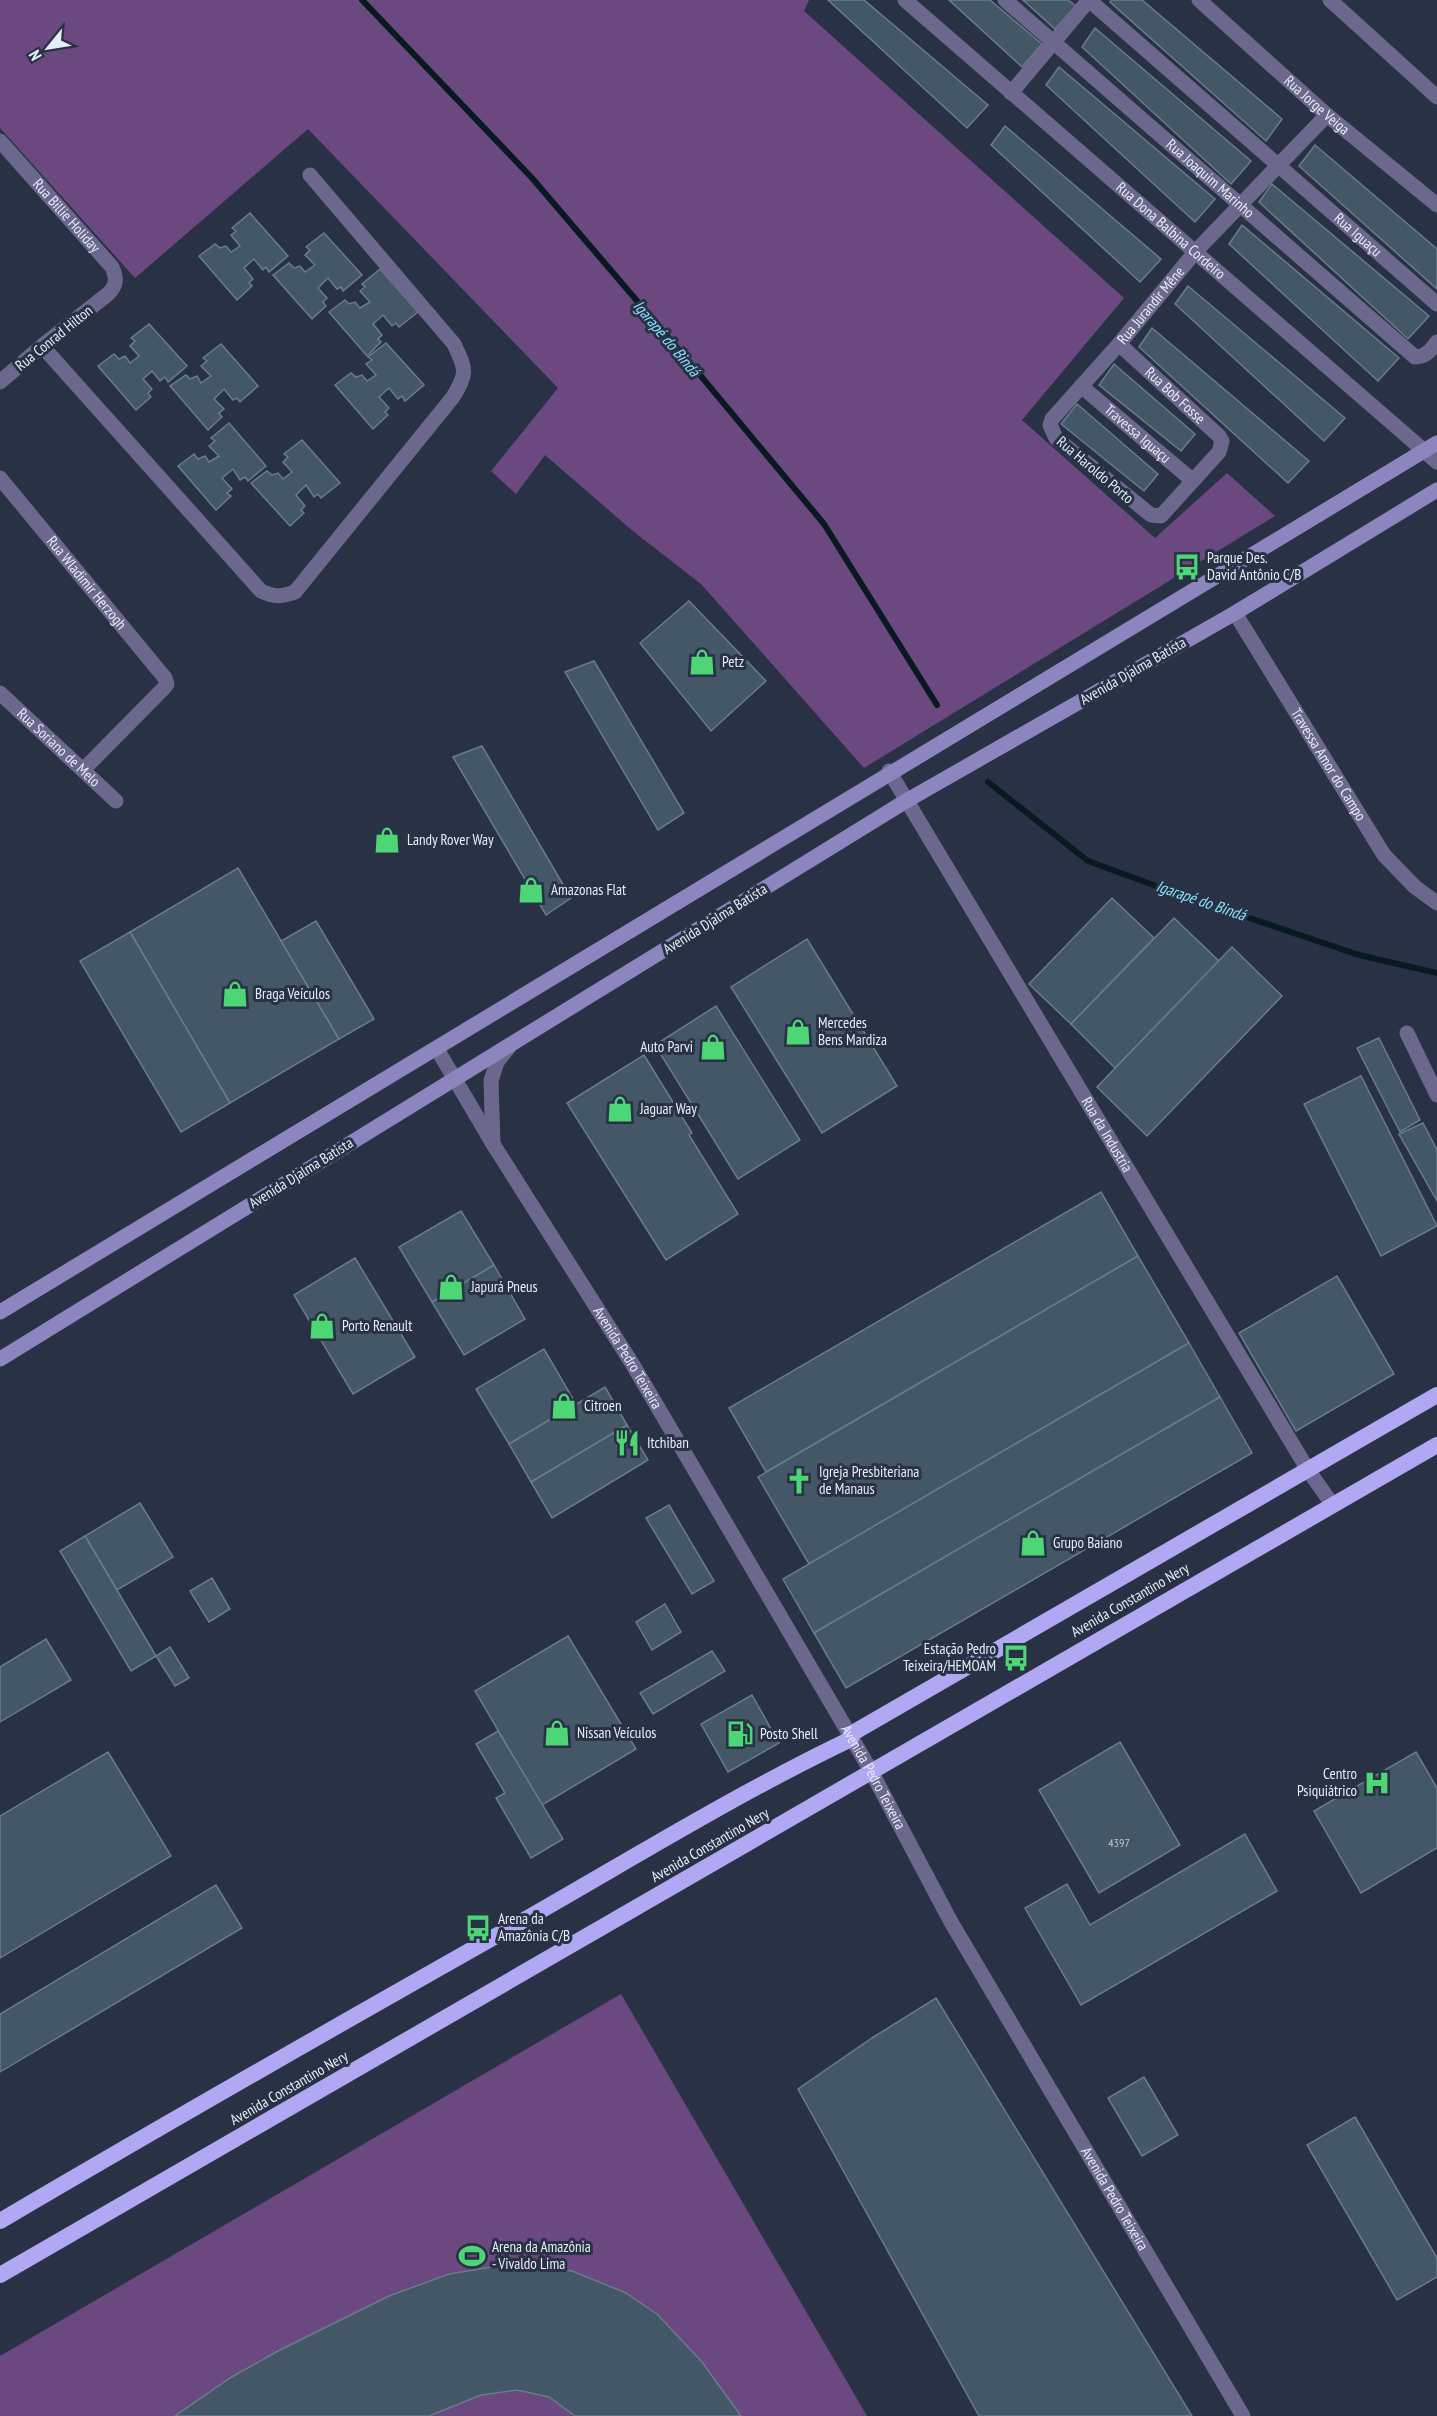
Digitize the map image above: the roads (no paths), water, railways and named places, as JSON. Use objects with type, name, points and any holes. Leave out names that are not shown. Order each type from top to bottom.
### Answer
[{"type":"highway","name":"Avenida Constantino Nery","points":[[0,2221],[193,2108],[805,1760],[851,1739],[851,1734],[1437,1395]]},
{"type":"highway","name":"Avenida Constantino Nery","points":[[0,2275],[1437,1445]]},
{"type":"main road","points":[[0,1312],[437,1049],[890,771],[1430,447]]},
{"type":"main road","name":"Avenida Djalma Batista","points":[[0,1359],[906,801],[1235,613],[1437,490]]},
{"type":"street","name":"Rua Dona Balbina Cordeiro","points":[[905,0],[1196,251],[1430,447],[1437,462]]},
{"type":"street","name":"Rua Joaquim Marinho","points":[[1005,0],[1415,357],[1421,357],[1429,352],[1437,342]]},
{"type":"street","points":[[1011,93],[1089,0]]},
{"type":"street","name":"Rua Iguaçu","points":[[1089,0],[1437,304]]},
{"type":"street","name":"Rua Jorge Veiga","points":[[1199,0],[1327,115],[1437,205]]},
{"type":"street","points":[[1330,0],[1437,97]]},
{"type":"street","name":"Rua Jurandir Mêne","points":[[1052,419],[1119,344],[1196,251],[1327,115]]},
{"type":"street","name":"Rua Billie Holiday","points":[[0,141],[112,267],[116,277],[115,287],[108,294]]},
{"type":"street","points":[[42,346],[261,591],[272,597],[295,592],[453,397],[465,378],[463,364],[454,344],[310,175]]},
{"type":"street","name":"Rua Conrad Hilton","points":[[0,382],[108,294]]},
{"type":"street","name":"Rua Bob Fosse","points":[[1119,344],[1219,436],[1222,447],[1219,452],[1192,480]]},
{"type":"street","name":"Travessa Iguaçu","points":[[1081,386],[1192,480]]},
{"type":"street","name":"Rua Haroldo Porto","points":[[1052,419],[1050,425],[1056,438],[1151,515],[1161,516],[1192,480]]},
{"type":"street","name":"Rua Wladimir Herzogh","points":[[0,478],[161,671],[167,684],[83,771]]},
{"type":"street","name":"Travessa Amor do Campo","points":[[1235,613],[1384,855],[1414,887],[1437,903]]},
{"type":"street","name":"Rua Soriano de Melo","points":[[0,693],[116,801]]},
{"type":"street","name":"Rua da Industria","points":[[890,771],[1308,1470],[1332,1504]]},
{"type":"street","points":[[1407,1034],[1437,1095]]},
{"type":"street","points":[[493,1144],[491,1081],[497,1062],[515,1040]]},
{"type":"street","name":"Avenida Pedro Teixeira","points":[[437,1049],[493,1144],[633,1365],[871,1771],[951,1922],[1243,2416]]},
{"type":"waterway","name":"Igarapé do Bindá","points":[[362,0],[532,178],[824,524],[937,705]]},
{"type":"waterway","name":"Igarapé do Bindá","points":[[988,782],[1088,861],[1359,955],[1437,973]]},
{"type":"place","name":"Parque Des. David Antônio C/B","points":[[1187,567]]},
{"type":"place","name":"Petz","points":[[702,662]]},
{"type":"place","name":"Landy Rover Way","points":[[387,840]]},
{"type":"place","name":"Amazonas Flat","points":[[531,890]]},
{"type":"place","name":"Braga Veículos","points":[[235,994]]},
{"type":"place","name":"Mercedes Bens Mardiza","points":[[798,1032]]},
{"type":"place","name":"Auto Parvi","points":[[713,1047]]},
{"type":"place","name":"Jaguar Way","points":[[620,1109]]},
{"type":"place","name":"Japurá Pneus","points":[[451,1287]]},
{"type":"place","name":"Porto Renault","points":[[322,1326]]},
{"type":"place","name":"Citroen","points":[[564,1406]]},
{"type":"place","name":"Itchiban","points":[[627,1443]]},
{"type":"place","name":"Igreja Presbiteriana de Manaus","points":[[799,1481]]},
{"type":"place","name":"Grupo Baiano","points":[[1033,1543]]},
{"type":"place","name":"Estação Pedro Teixeira/HEMOAM","points":[[1016,1658]]},
{"type":"place","name":"Nissan Veículos","points":[[557,1733]]},
{"type":"place","name":"Posto Shell","points":[[740,1734]]},
{"type":"place","name":"Centro Psiquiátrico","points":[[1377,1783]]},
{"type":"place","name":"Arena da Amazônia C/B","points":[[478,1928]]},
{"type":"place","name":"Arena da Amazônia - Vivaldo Lima","points":[[472,2256]]}]
